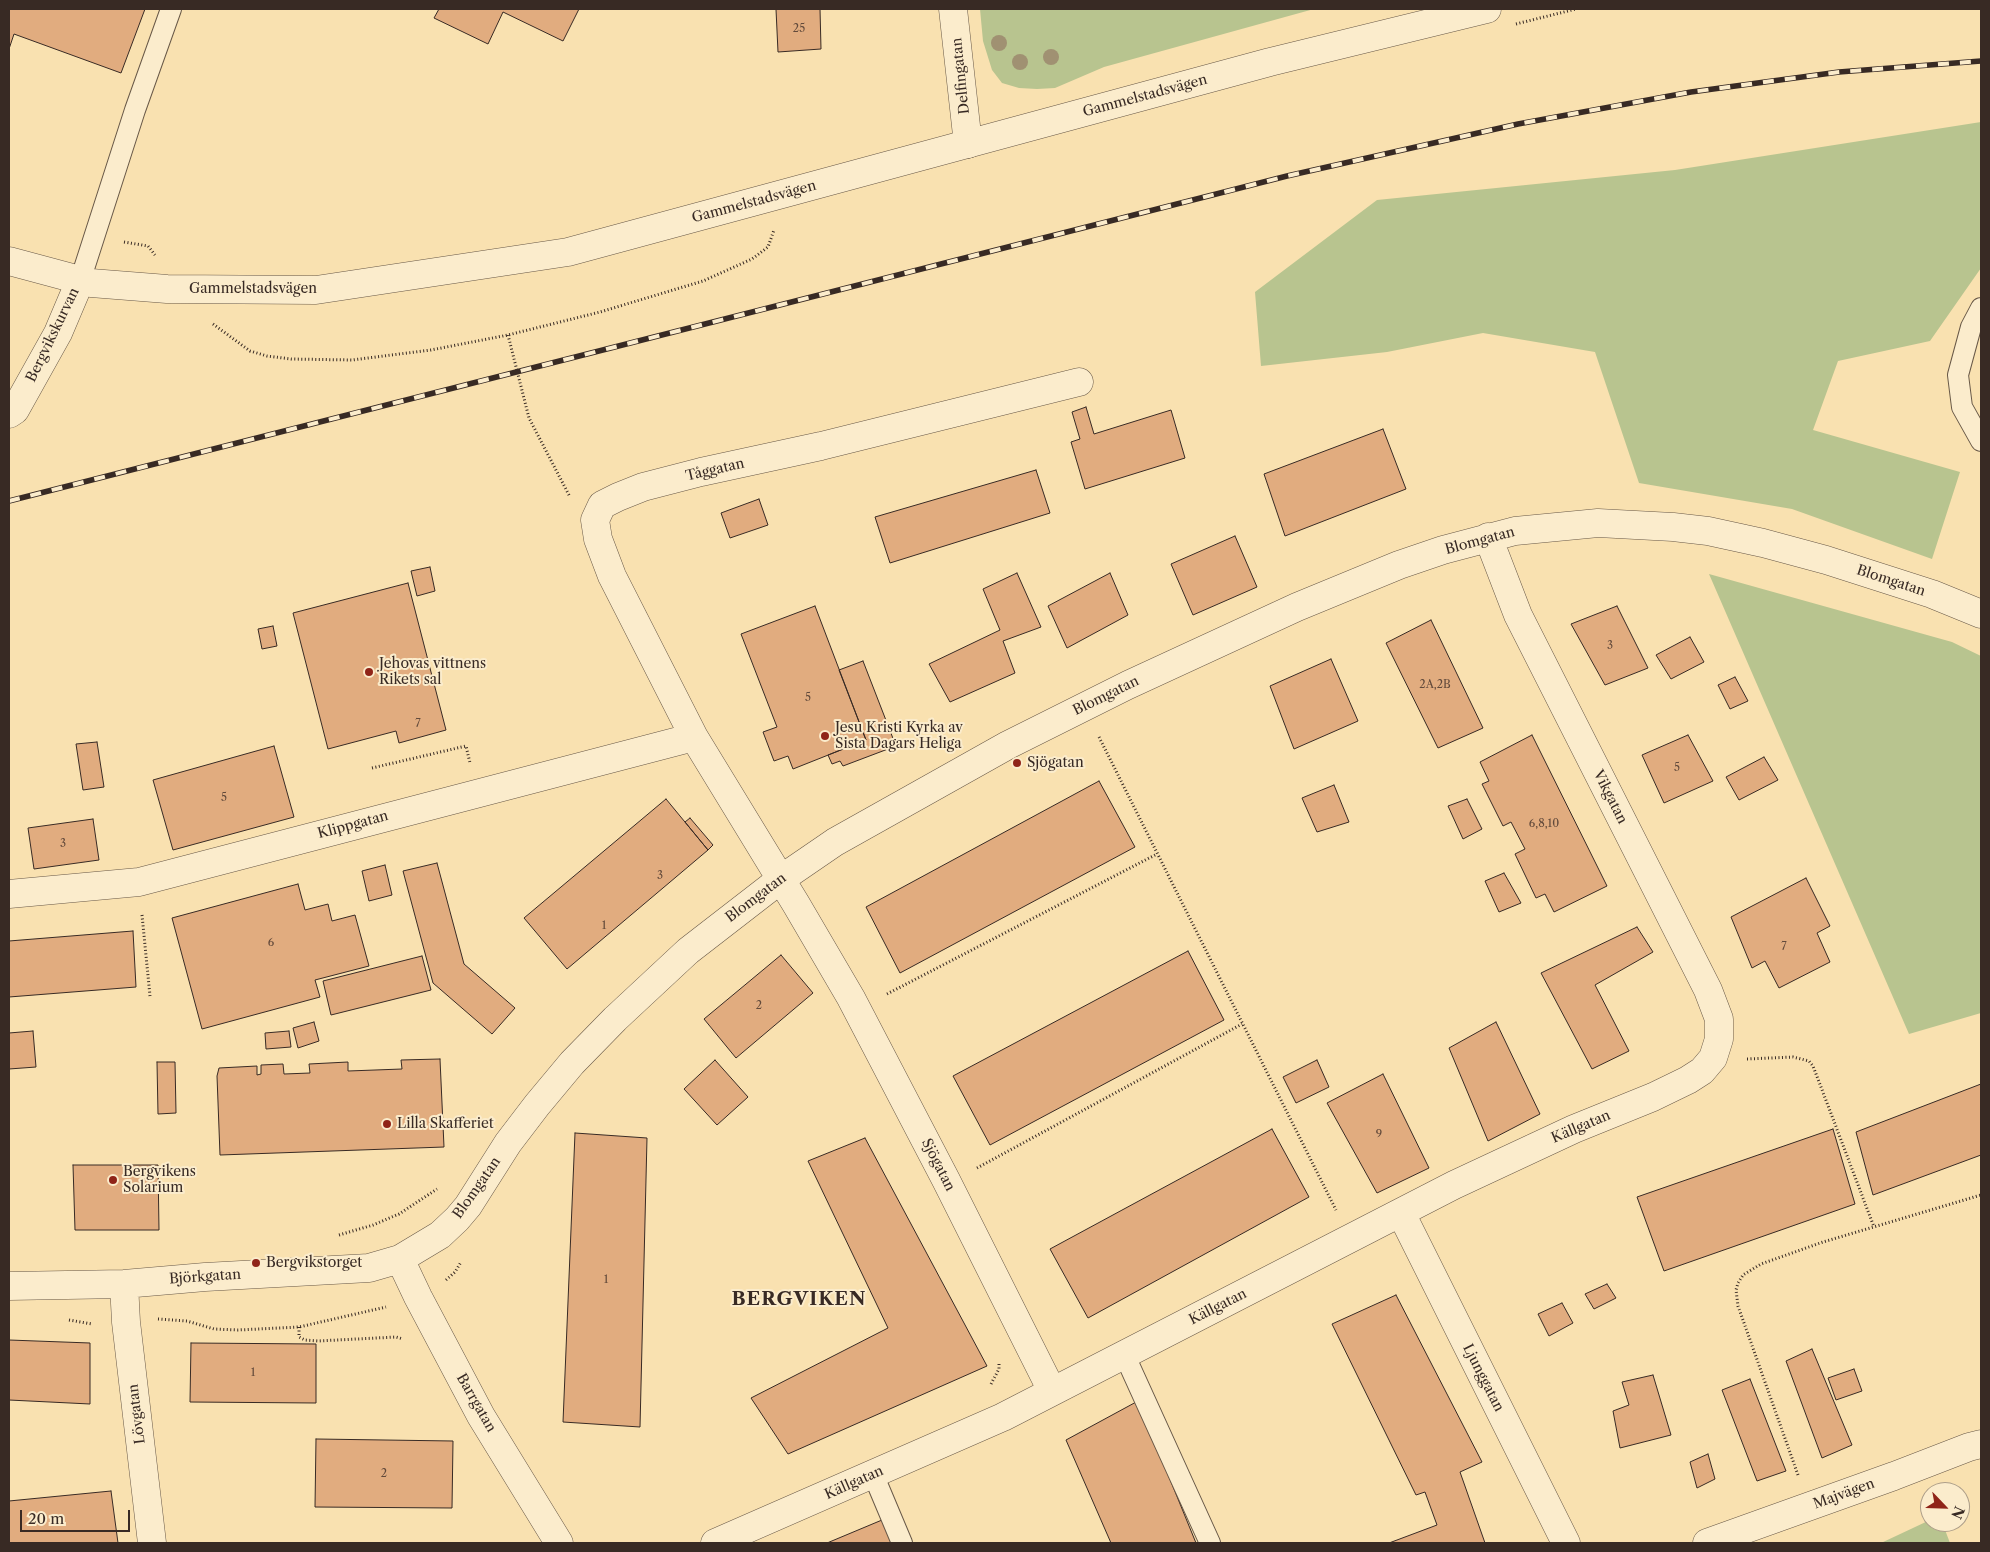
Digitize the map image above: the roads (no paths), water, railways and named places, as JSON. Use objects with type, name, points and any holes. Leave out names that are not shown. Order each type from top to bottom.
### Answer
[{"type":"street","name":"Delfingatan","points":[[953,9],[968,144]]},
{"type":"street","name":"Gammelstadsvägen","points":[[9,260],[80,281],[167,288],[316,290],[568,252],[1260,64],[1486,9]]},
{"type":"street","name":"Bergvikskurvan","points":[[9,414],[15,410],[58,333],[80,281]]},
{"type":"street","name":"Tåggatan","points":[[694,737],[612,576],[598,539],[595,520],[602,505],[643,487],[701,472],[821,446],[1079,382]]},
{"type":"street","name":"Blomgatan","points":[[400,1259],[440,1235],[457,1219],[468,1206],[508,1143],[532,1112],[572,1064],[615,1019],[688,951],[780,879],[844,837],[1008,745],[1128,685],[1297,607],[1399,565],[1488,537],[1515,531],[1598,524],[1673,527],[1708,531],[1826,560],[1980,610]]},
{"type":"street","name":"Vikgatan","points":[[1488,537],[1518,615],[1708,990],[1719,1019],[1719,1039],[1726,1058]]},
{"type":"street","name":"Klippgatan","points":[[9,894],[139,882],[694,737]]},
{"type":"street","name":"Sjögatan","points":[[694,737],[852,998],[951,1189],[1052,1391]]},
{"type":"street","name":"Källgatan","points":[[716,1543],[1003,1417],[1454,1186],[1574,1129],[1652,1097],[1688,1080],[1726,1058]]},
{"type":"street","name":"Ljunggatan","points":[[1401,1213],[1566,1543]]},
{"type":"street","name":"Björkgatan","points":[[9,1286],[124,1284],[205,1277],[369,1268],[400,1259]]},
{"type":"street","name":"Barrgatan","points":[[400,1259],[481,1416],[559,1543]]},
{"type":"street","name":"Lövgatan","points":[[124,1284],[126,1322],[152,1543]]},
{"type":"street","name":"Majvägen","points":[[1707,1543],[1981,1444]]},
{"type":"lane","points":[[80,281],[93,237],[171,9]]},
{"type":"lane","points":[[1981,308],[1971,327],[1958,375],[1962,407],[1981,441]]},
{"type":"lane","points":[[1125,1356],[1210,1543]]},
{"type":"lane","points":[[873,1474],[902,1543]]},
{"type":"railway","points":[[9,501],[1287,176],[1518,124],[1691,92],[1839,72],[1981,61]]},
{"type":"place","name":"Jehovas vittnens Rikets sal","points":[[369,672]]},
{"type":"place","name":"Jesu Kristi Kyrka av Sista Dagars Heliga","points":[[825,736]]},
{"type":"place","name":"Sjögatan","points":[[1017,763]]},
{"type":"place","name":"Lilla Skafferiet","points":[[387,1124]]},
{"type":"place","name":"Bergvikens Solarium","points":[[113,1180]]},
{"type":"place","name":"Bergvikstorget","points":[[256,1263]]},
{"type":"district","name":"BERGVIKEN","points":[[799,1300]]}]
